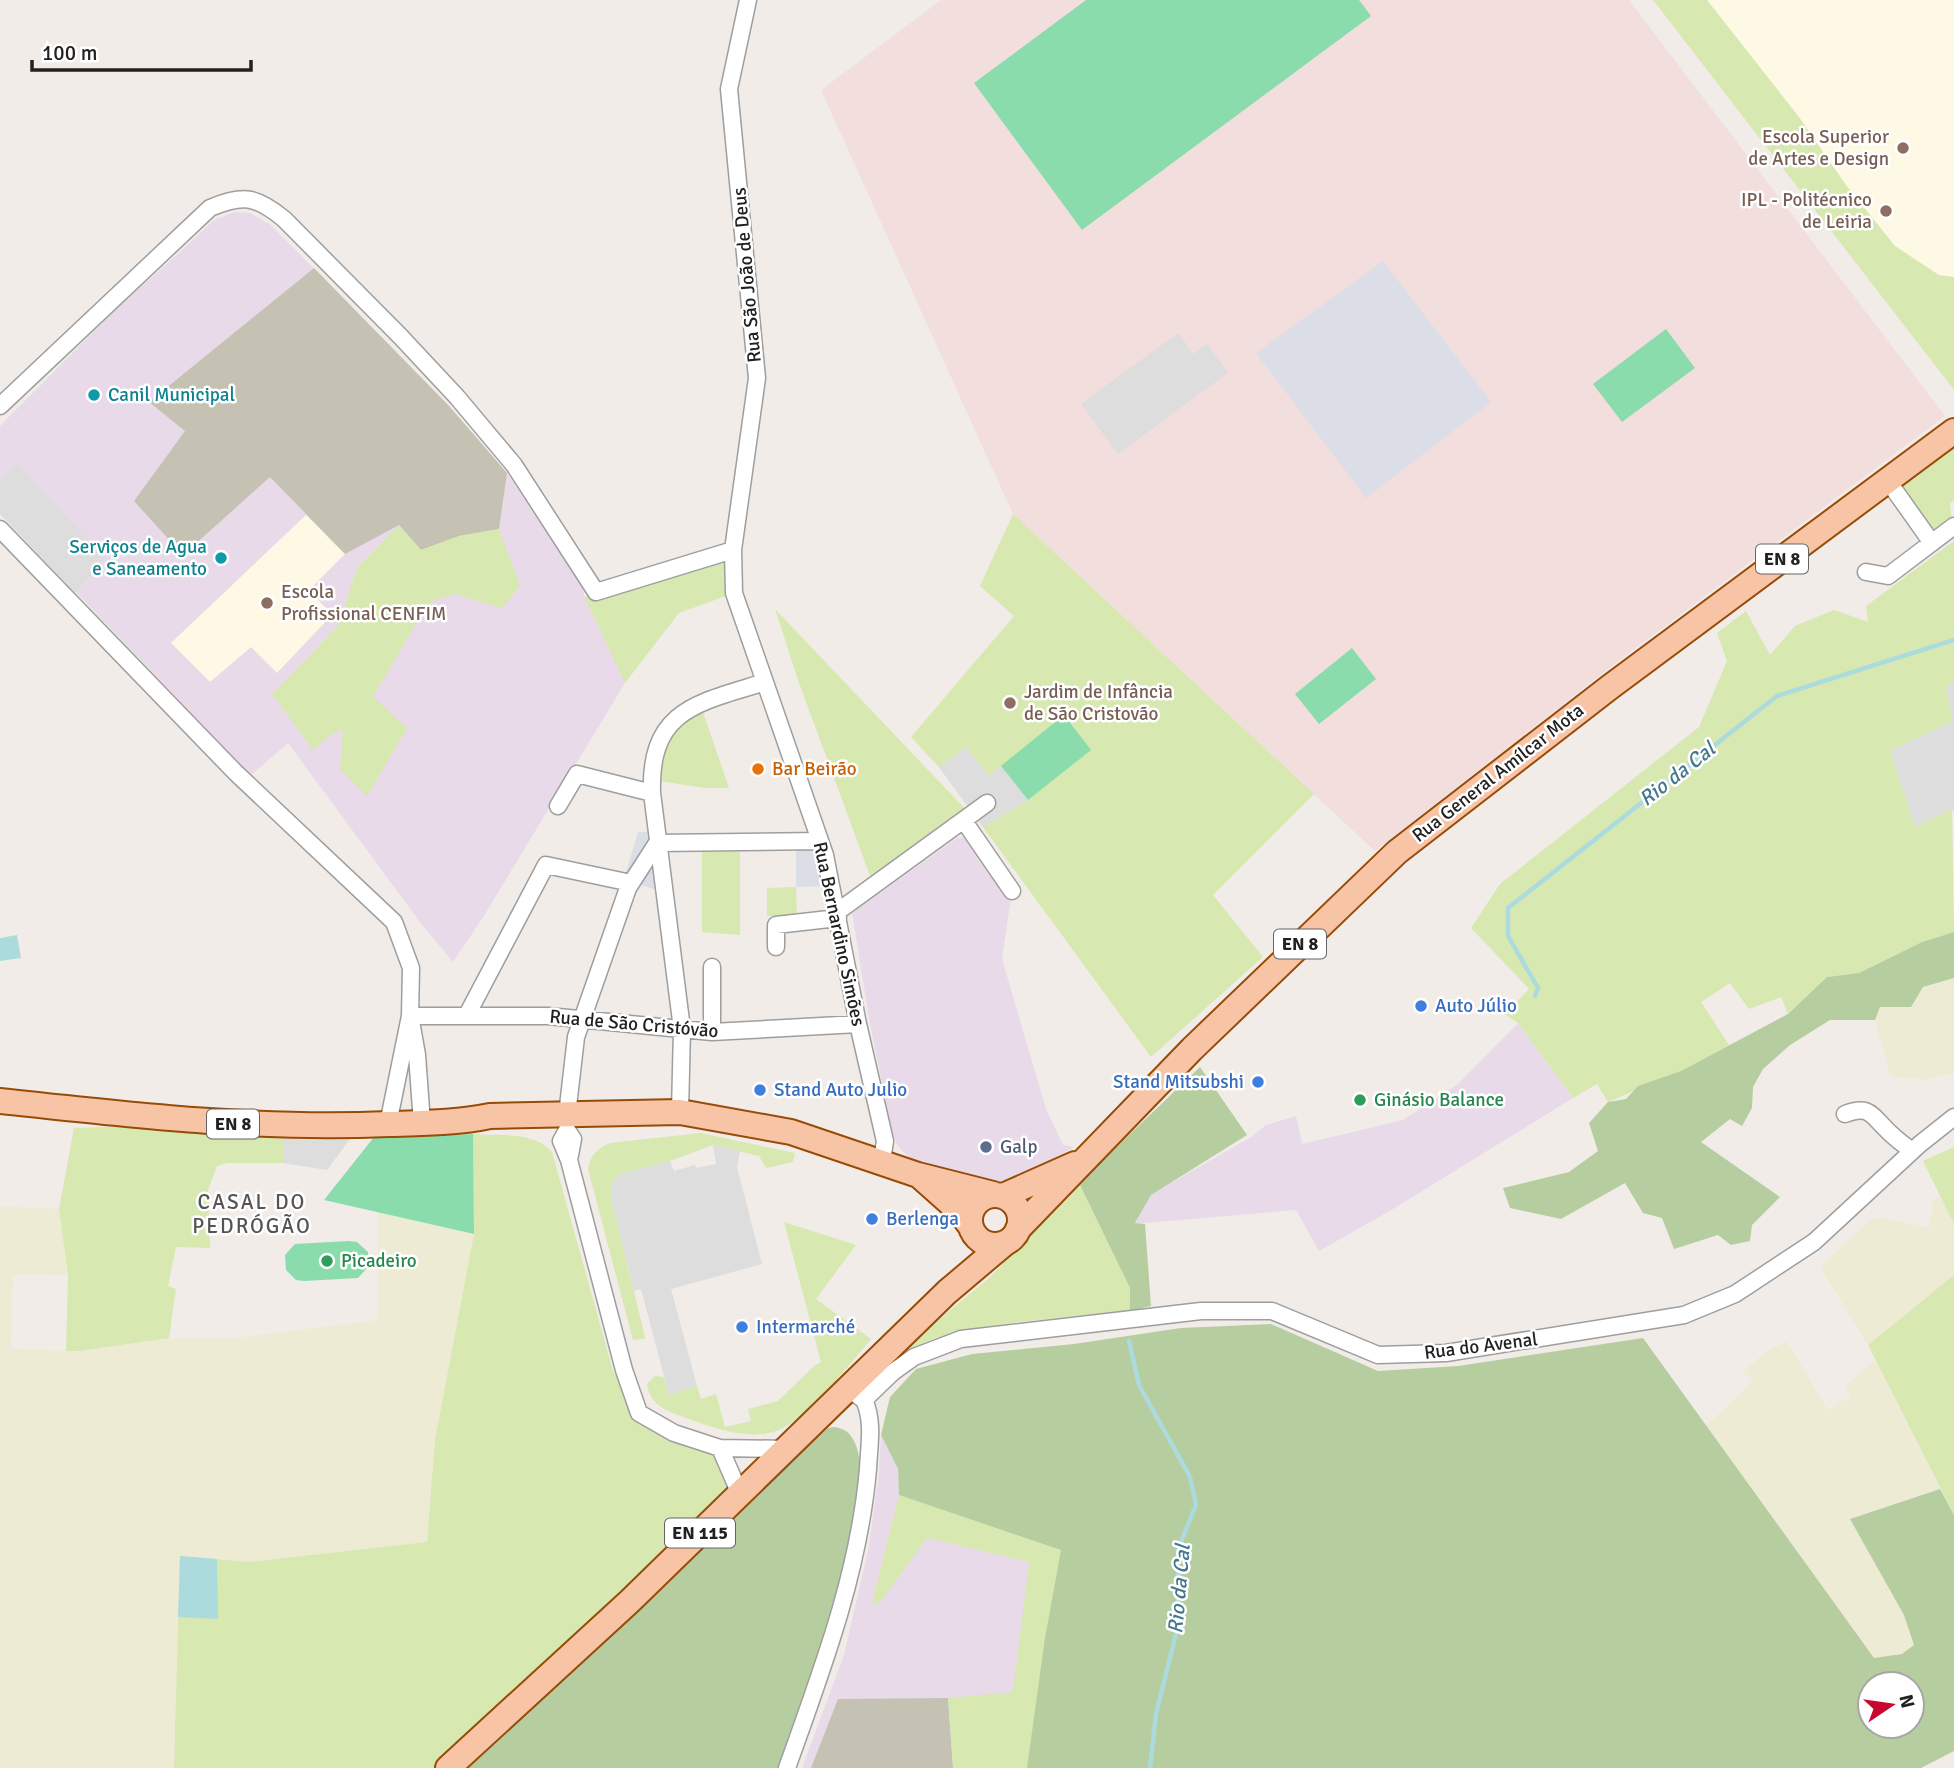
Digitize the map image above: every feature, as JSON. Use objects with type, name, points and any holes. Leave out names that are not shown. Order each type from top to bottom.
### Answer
[{"type":"main road","name":"Rua General Amílcar Mota","points":[[1012,1236],[1192,1049],[1397,852],[1610,687],[1954,431]]},
{"type":"main road","name":"EN 8","points":[[0,1101],[188,1121],[289,1125],[467,1121],[489,1125],[567,1123],[639,1128],[679,1122],[687,1114],[792,1132],[918,1175],[998,1195]]},
{"type":"main road","name":"Rua General Amílcar Mota","points":[[998,1195],[1082,1161]]},
{"type":"main road","name":"EN 8","points":[[918,1175],[951,1203],[971,1229]]},
{"type":"main road","name":"EN 8","points":[[971,1229],[969,1215],[977,1201],[998,1195]]},
{"type":"main road","points":[[971,1229],[984,1243],[998,1245],[1012,1236],[1019,1213],[1010,1199],[998,1195]]},
{"type":"main road","name":"EN 115","points":[[947,1292],[967,1251],[971,1229]]},
{"type":"main road","name":"EN 115","points":[[448,1768],[630,1601],[740,1494],[855,1394],[947,1292],[1012,1236]]},
{"type":"street","name":"Rua São João de Deus","points":[[733,550],[757,379],[729,89],[748,0]]},
{"type":"street","points":[[0,406],[210,208],[232,199],[252,200],[269,207],[284,219],[457,397],[514,466],[596,592],[733,550]]},
{"type":"street","points":[[1888,481],[1932,543]]},
{"type":"street","points":[[1866,572],[1888,576],[1954,526]]},
{"type":"street","points":[[0,529],[236,773],[394,922],[411,968],[410,1016],[387,1124]]},
{"type":"street","name":"Rua Bernardino Simões","points":[[733,550],[734,593],[820,841],[885,1141],[882,1161]]},
{"type":"street","points":[[687,1114],[682,1029],[652,793],[651,776],[657,742],[674,720],[699,703],[765,682]]},
{"type":"street","points":[[558,806],[577,774],[652,793]]},
{"type":"street","points":[[776,947],[776,925],[838,915],[987,803]]},
{"type":"street","points":[[964,821],[1012,891]]},
{"type":"street","points":[[657,843],[820,841]]},
{"type":"street","points":[[657,843],[631,883],[576,1037],[567,1123],[573,1139],[569,1160],[624,1370],[639,1413],[674,1433],[720,1448],[789,1449]]},
{"type":"street","points":[[467,1015],[546,865],[631,883]]},
{"type":"street","points":[[712,967],[712,1032]]},
{"type":"street","points":[[410,1016],[417,1055],[422,1123]]},
{"type":"street","name":"Rua de São Cristóvão","points":[[410,1016],[584,1018],[712,1032],[858,1024]]},
{"type":"street","points":[[1845,1114],[1864,1111],[1876,1115],[1883,1127],[1912,1151]]},
{"type":"street","name":"Rua do Avenal","points":[[855,1394],[914,1357],[961,1339],[1201,1311],[1272,1311],[1378,1355],[1446,1353],[1684,1315],[1735,1294],[1814,1242],[1912,1151],[1954,1117]]},
{"type":"street","points":[[787,1768],[828,1653],[858,1546],[870,1421],[855,1394]]},
{"type":"street","points":[[720,1448],[740,1494]]},
{"type":"shaded area","points":[[941,0],[1629,0],[1945,416],[1612,666],[1375,851],[1013,514],[821,90]]},
{"type":"shaded area","name":"IPL - Politécnico de Leiria","points":[[1653,0],[1954,0],[1954,390],[1797,185]]},
{"type":"shaded area","points":[[235,212],[250,213],[271,225],[449,406],[507,473],[583,587],[584,597],[625,683],[482,919],[453,962],[420,922],[288,743],[251,775],[0,513],[0,426],[118,307],[214,220]]},
{"type":"shaded area","points":[[1383,261],[1491,402],[1366,498],[1256,353]]},
{"type":"shaded area","points":[[314,268],[449,406],[507,473],[499,529],[459,536],[421,550],[399,525],[345,554],[270,477],[183,555],[134,501],[185,431],[149,402]]},
{"type":"shaded area","points":[[1178,333],[1193,354],[1207,344],[1228,373],[1118,454],[1081,404]]},
{"type":"shaded area","points":[[18,464],[105,559],[75,593],[0,514],[0,480]]},
{"type":"shaded area","name":"Escola Profissional CENFIM","points":[[306,515],[345,554],[309,590],[332,615],[277,673],[251,647],[210,682],[171,643]]},
{"type":"shaded area","points":[[1954,682],[1954,813],[1952,809],[1915,827],[1890,751],[1953,721],[1946,686]]},
{"type":"shaded area","points":[[966,747],[989,776],[1001,766],[1028,800],[983,827],[939,767]]},
{"type":"shaded area","points":[[665,831],[672,895],[639,884],[622,885],[638,832]]},
{"type":"shaded area","points":[[968,837],[1012,891],[1002,959],[1046,1109],[1063,1145],[1074,1147],[1028,1175],[1000,1181],[980,1180],[910,1159],[897,1145],[869,1018],[852,913],[957,838]]},
{"type":"shaded area","points":[[796,841],[820,841],[831,886],[796,887]]},
{"type":"shaded area","points":[[1954,978],[1954,1073],[1925,1080],[1890,1076],[1875,1020],[1880,1007],[1911,1007],[1922,987]]},
{"type":"shaded area","points":[[1518,1023],[1573,1098],[1393,1209],[1319,1251],[1296,1210],[1135,1224],[1150,1195],[1251,1137],[1266,1125],[1296,1116],[1302,1144],[1403,1120],[1458,1084]]},
{"type":"shaded area","points":[[283,1138],[350,1139],[327,1170],[283,1163]]},
{"type":"shaded area","points":[[713,1145],[740,1151],[737,1167],[762,1264],[671,1289],[697,1386],[669,1395],[641,1289],[634,1291],[612,1201],[612,1184],[618,1175],[670,1161],[674,1171],[695,1165],[696,1168],[716,1164]]},
{"type":"shaded area","points":[[1940,1196],[1954,1224],[1954,1275],[1868,1345],[1820,1267],[1871,1219],[1884,1218],[1929,1228],[1933,1201]]},
{"type":"shaded area","points":[[0,1206],[59,1209],[68,1275],[13,1274],[11,1349],[80,1351],[169,1338],[235,1338],[378,1320],[378,1211],[474,1234],[435,1440],[427,1542],[250,1562],[180,1556],[174,1768],[0,1768]]},
{"type":"shaded area","points":[[1787,1341],[1828,1410],[1850,1396],[1846,1385],[1875,1360],[1940,1489],[1850,1519],[1904,1615],[1914,1645],[1902,1654],[1874,1658],[1706,1426],[1753,1381],[1742,1371],[1769,1350]]},
{"type":"shaded area","points":[[881,1435],[898,1469],[899,1495],[1062,1550],[1027,1768],[802,1768],[844,1655],[869,1546],[879,1474]]},
{"type":"shaded area","points":[[948,1698],[953,1768],[811,1768],[838,1699]]},
{"type":"green space","points":[[1086,0],[1359,0],[1371,16],[1082,230],[974,83]]},
{"type":"green space","points":[[1653,0],[1707,0],[1895,246],[1939,275],[1954,277],[1954,390]]},
{"type":"green space","points":[[1666,329],[1695,368],[1622,422],[1593,384]]},
{"type":"green space","points":[[1954,444],[1954,500],[1950,503],[1952,523],[1936,534],[1899,483]]},
{"type":"green space","points":[[1013,514],[1314,794],[1213,895],[1263,957],[1151,1057],[939,767],[911,737],[1014,616],[980,586]]},
{"type":"green space","points":[[399,525],[421,550],[459,536],[499,529],[520,586],[502,608],[454,594],[434,600],[421,615],[373,697],[407,728],[367,796],[340,769],[343,729],[332,734],[313,750],[272,694],[338,626],[357,568]]},
{"type":"green space","points":[[1954,541],[1954,682],[1946,686],[1953,721],[1915,826],[1952,809],[1954,932],[1922,942],[1859,973],[1827,977],[1788,1014],[1781,997],[1749,1009],[1730,983],[1701,1002],[1729,1045],[1681,1071],[1608,1102],[1597,1084],[1573,1098],[1518,1023],[1505,1014],[1529,989],[1471,928],[1500,884],[1699,727],[1727,661],[1717,633],[1746,611],[1770,655],[1795,626],[1834,610],[1868,622],[1866,606]]},
{"type":"green space","points":[[733,550],[734,593],[679,613],[625,683],[584,597]]},
{"type":"green space","points":[[775,609],[969,813],[872,881],[798,680]]},
{"type":"green space","points":[[1352,648],[1376,679],[1319,724],[1295,694]]},
{"type":"green space","points":[[703,712],[729,788],[705,788],[659,781],[670,739],[683,724]]},
{"type":"green space","points":[[1064,715],[1091,750],[1028,800],[1001,766]]},
{"type":"green space","points":[[702,852],[740,852],[740,935],[702,932]]},
{"type":"green space","points":[[796,887],[797,915],[767,916],[767,888]]},
{"type":"green space","points":[[1954,932],[1954,978],[1923,987],[1911,1007],[1880,1007],[1875,1020],[1830,1020],[1790,1045],[1763,1069],[1753,1087],[1752,1108],[1742,1126],[1730,1119],[1701,1142],[1780,1197],[1752,1225],[1750,1241],[1731,1245],[1718,1235],[1674,1249],[1662,1218],[1643,1213],[1625,1183],[1561,1219],[1510,1208],[1503,1188],[1569,1172],[1598,1151],[1589,1123],[1608,1102],[1626,1099],[1638,1086],[1681,1071],[1788,1014],[1827,977],[1859,973],[1922,942]]},
{"type":"green space","points":[[1200,1067],[1247,1135],[1151,1195],[1135,1223],[1145,1224],[1151,1306],[1130,1311],[1130,1288],[1080,1185]]},
{"type":"green space","points":[[136,1126],[283,1138],[283,1163],[227,1163],[217,1166],[208,1190],[210,1248],[176,1247],[168,1286],[176,1289],[169,1338],[66,1351],[68,1275],[59,1209],[74,1128]]},
{"type":"green space","points":[[701,1133],[795,1153],[793,1162],[766,1168],[759,1156],[713,1145],[670,1161],[618,1175],[612,1201],[645,1337],[633,1340],[588,1169],[589,1164],[601,1147],[610,1143]]},
{"type":"green space","points":[[473,1134],[526,1138],[545,1145],[552,1152],[613,1371],[639,1413],[720,1448],[735,1491],[438,1768],[174,1768],[180,1556],[250,1562],[427,1542],[435,1440],[474,1234]]},
{"type":"green space","points":[[473,1134],[474,1234],[324,1200],[374,1137]]},
{"type":"green space","points":[[1954,1147],[1954,1224],[1923,1161]]},
{"type":"green space","points":[[1080,1185],[1130,1288],[1130,1311],[1018,1322],[932,1339],[907,1352],[873,1383],[893,1357],[987,1280]]},
{"type":"green space","points":[[784,1222],[856,1245],[816,1299],[871,1339],[803,1414],[779,1430],[745,1434],[722,1430],[662,1408],[652,1398],[647,1384],[655,1376],[664,1377],[669,1395],[697,1386],[701,1399],[716,1394],[725,1427],[751,1421],[748,1409],[778,1401],[821,1362]]},
{"type":"green space","name":"Picadeiro","points":[[357,1242],[368,1252],[368,1267],[358,1278],[304,1281],[296,1280],[286,1270],[285,1255],[295,1244]]},
{"type":"green space","points":[[1954,1275],[1954,1515],[1868,1345]]},
{"type":"green space","points":[[1271,1324],[1378,1371],[1458,1366],[1643,1338],[1874,1658],[1902,1654],[1914,1645],[1904,1615],[1850,1519],[1940,1489],[1954,1515],[1954,1751],[1921,1768],[1027,1768],[1045,1638],[1061,1550],[899,1495],[898,1469],[881,1435],[890,1397],[916,1369],[972,1354],[1074,1344],[1181,1328]]},
{"type":"green space","points":[[834,1427],[855,1442],[860,1477],[855,1527],[823,1644],[778,1768],[460,1768],[615,1620],[828,1428]]},
{"type":"green space","points":[[899,1495],[1062,1550],[1027,1768],[953,1768],[948,1698],[1013,1692],[1029,1562],[927,1538],[879,1604],[872,1602]]},
{"type":"water","points":[[17,935],[21,958],[0,961],[0,938]]},
{"type":"water","points":[[180,1556],[217,1559],[218,1619],[178,1617]]},
{"type":"waterway","name":"Rio da Cal","points":[[1535,996],[1538,988],[1508,936],[1508,908],[1777,696],[1954,640]]},
{"type":"waterway","name":"Rio da Cal","points":[[1129,1341],[1139,1385],[1190,1477],[1196,1505],[1178,1549],[1178,1626],[1156,1714],[1150,1768]]},
{"type":"place","name":"Escola Superior de Artes e Design","points":[[1903,148]]},
{"type":"place","name":"IPL - Politécnico de Leiria","points":[[1886,211]]},
{"type":"place","name":"Canil Municipal","points":[[94,395]]},
{"type":"place","name":"Serviços de Agua e Saneamento","points":[[221,558]]},
{"type":"place","name":"Escola Profissional CENFIM","points":[[267,603]]},
{"type":"place","name":"Jardim de Infância de São Cristovão","points":[[1010,703]]},
{"type":"place","name":"Bar Beirão","points":[[758,769]]},
{"type":"place","name":"Auto Júlio","points":[[1421,1006]]},
{"type":"place","name":"Stand Mitsubshi","points":[[1258,1082]]},
{"type":"place","name":"Stand Auto Julio","points":[[760,1090]]},
{"type":"place","name":"Ginásio Balance","points":[[1360,1100]]},
{"type":"place","name":"Galp","points":[[986,1147]]},
{"type":"place","name":"Berlenga","points":[[872,1219]]},
{"type":"place","name":"Picadeiro","points":[[327,1261]]},
{"type":"place","name":"Intermarché","points":[[742,1327]]},
{"type":"district","name":"CASAL DO PEDRÓGÃO","points":[[252,1214]]}]
